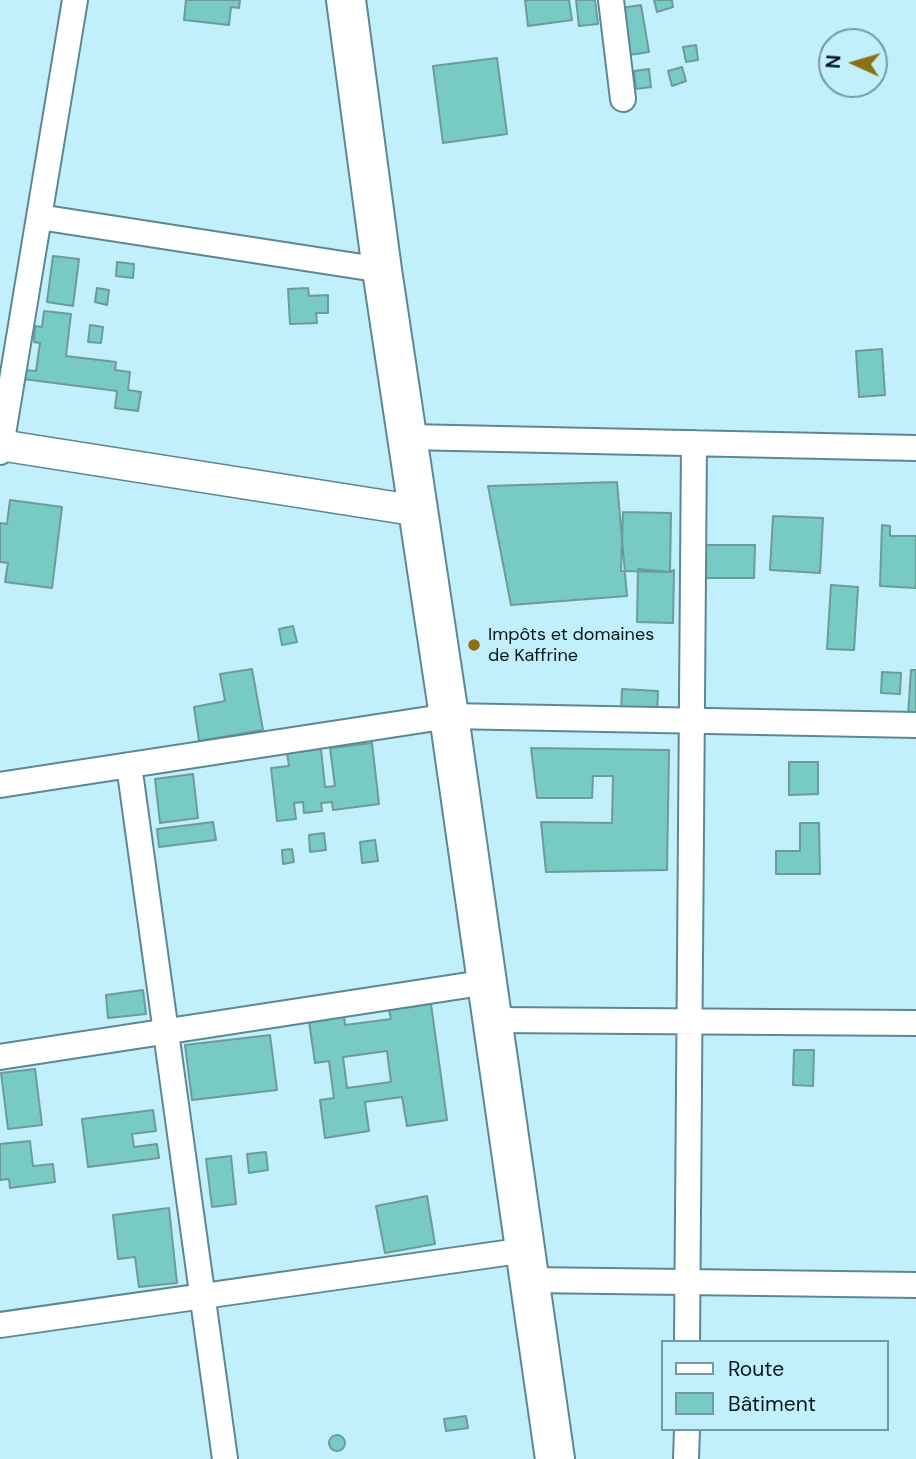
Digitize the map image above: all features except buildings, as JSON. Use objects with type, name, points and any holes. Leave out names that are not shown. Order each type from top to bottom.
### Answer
[{"type":"highway","points":[[346,0],[555,1459]]},
{"type":"street","points":[[75,0],[0,447],[419,511]]},
{"type":"street","points":[[611,0],[623,99]]},
{"type":"street","points":[[39,217],[383,270]]},
{"type":"street","points":[[408,438],[916,447]]},
{"type":"street","points":[[687,1340],[694,443]]},
{"type":"street","points":[[0,785],[449,716],[916,725]]},
{"type":"street","points":[[129,765],[225,1459]]},
{"type":"street","points":[[0,1057],[488,982]]},
{"type":"street","points":[[493,1020],[916,1023]]},
{"type":"street","points":[[0,1325],[203,1296],[528,1265],[688,1282],[916,1285]]},
{"type":"street","points":[[687,1431],[687,1459]]},
{"type":"place","name":"Impôts et domaines de Kaffrine","points":[[474,645]]}]
